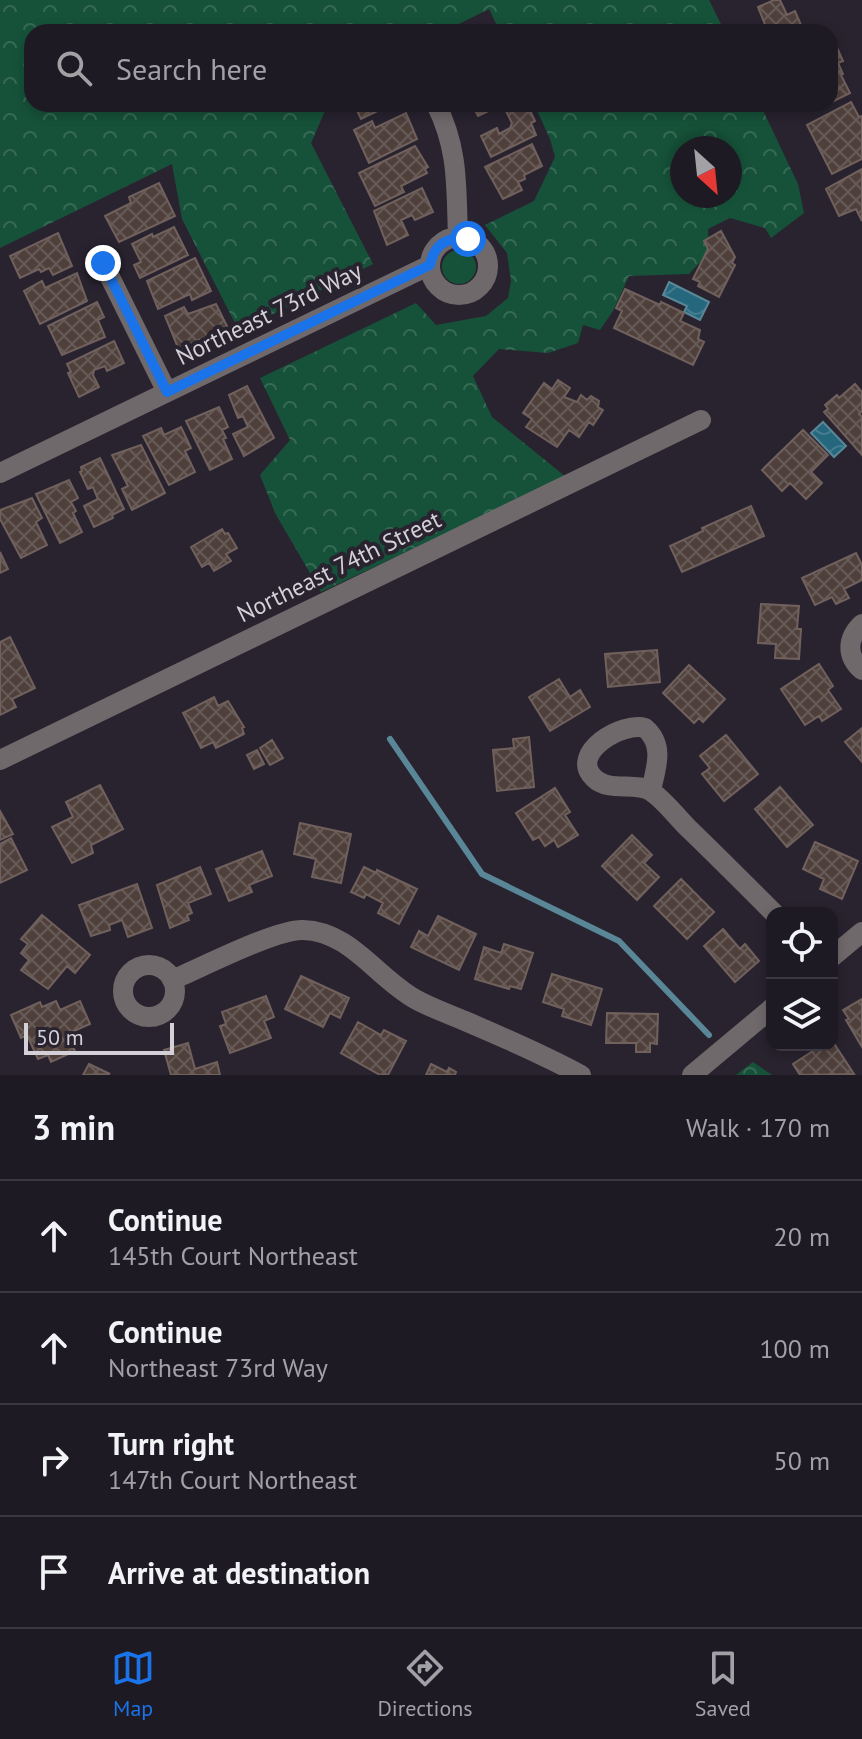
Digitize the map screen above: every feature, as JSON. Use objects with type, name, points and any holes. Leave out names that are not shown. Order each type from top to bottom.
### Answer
[{"type":"street","points":[[440,112],[449,130],[454,154],[458,237]]},
{"type":"street","points":[[458,237],[476,243],[487,258],[488,267],[481,285],[465,294],[446,292],[433,279],[430,265],[434,251],[441,244],[458,237]]},
{"type":"street","points":[[103,263],[167,392]]},
{"type":"street","name":"Northeast 73rd Way","points":[[0,473],[430,265]]},
{"type":"street","name":"Northeast 74th Street","points":[[0,760],[701,420]]},
{"type":"street","points":[[862,624],[854,632],[850,649],[852,658],[862,670]]},
{"type":"street","points":[[651,790],[768,907]]},
{"type":"street","points":[[172,980],[276,935],[299,929],[321,932],[347,944],[415,999],[546,1056],[581,1075]]},
{"type":"street","points":[[838,952],[862,932]]},
{"type":"street","points":[[692,1075],[766,1013]]},
{"type":"green space","points":[[0,0],[709,0],[721,24],[496,24],[489,9],[459,24],[24,24],[24,112],[325,112],[311,143],[373,264],[239,331],[182,219],[172,164],[0,248]]},
{"type":"green space","points":[[538,112],[764,112],[798,184],[804,213],[771,238],[765,228],[730,218],[708,229],[709,253],[689,274],[629,276],[613,311],[600,330],[583,325],[578,343],[548,353],[499,349],[473,376],[492,417],[566,477],[321,592],[275,513],[260,475],[290,440],[260,378],[416,303],[436,325],[486,316],[508,298],[511,281],[507,253],[485,225],[534,201],[555,157]]},
{"type":"green space","points":[[459,250],[471,255],[476,267],[471,279],[459,284],[447,279],[442,267],[447,255]]},
{"type":"green space","points":[[753,1062],[772,1075],[736,1075]]},
{"type":"water","points":[[669,282],[709,302],[700,320],[684,312],[687,306],[663,295]]},
{"type":"water","points":[[823,422],[846,446],[834,457],[811,433]]},
{"type":"building","points":[[780,0],[787,15],[795,11],[801,24],[765,24],[758,7]]},
{"type":"building","points":[[838,63],[841,75],[850,93],[838,99]]},
{"type":"building","points":[[851,102],[859,117],[862,116],[862,159],[832,174],[807,125],[838,112],[838,109]]},
{"type":"building","points":[[358,112],[375,112],[361,119]]},
{"type":"building","points":[[506,112],[531,112],[536,135],[491,157],[481,136],[497,128],[499,134],[510,128],[512,123]]},
{"type":"building","points":[[406,113],[417,139],[369,163],[354,130],[372,121],[375,128]]},
{"type":"building","points":[[532,144],[542,166],[524,175],[525,179],[518,182],[522,190],[503,199],[485,167]]},
{"type":"building","points":[[415,146],[428,167],[425,169],[427,173],[401,186],[404,192],[375,206],[359,173]]},
{"type":"building","points":[[862,169],[862,221],[856,209],[839,216],[826,189]]},
{"type":"building","points":[[159,183],[175,216],[119,242],[105,216],[131,203],[129,197]]},
{"type":"building","points":[[422,188],[433,212],[415,220],[412,215],[401,220],[408,235],[387,245],[374,211]]},
{"type":"building","points":[[174,227],[188,255],[140,278],[134,265],[141,262],[132,244]]},
{"type":"building","points":[[721,231],[735,257],[732,263],[735,265],[719,297],[698,286],[700,282],[693,279],[708,249],[704,241]]},
{"type":"building","points":[[58,233],[72,266],[53,275],[49,268],[41,272],[39,269],[20,278],[10,256]]},
{"type":"building","points":[[195,258],[211,291],[192,300],[190,294],[158,309],[147,281]]},
{"type":"building","points":[[77,273],[87,301],[40,324],[24,291],[42,281],[45,288]]},
{"type":"building","points":[[625,289],[684,313],[680,321],[700,330],[698,339],[704,342],[693,365],[614,328],[622,311],[616,308]]},
{"type":"building","points":[[97,302],[104,317],[98,320],[105,337],[62,355],[48,326]]},
{"type":"building","points":[[216,304],[227,326],[179,350],[165,316],[184,307],[188,314]]},
{"type":"building","points":[[114,341],[124,363],[107,371],[105,366],[94,370],[99,387],[79,397],[67,364]]},
{"type":"building","points":[[558,380],[570,388],[564,397],[577,402],[581,395],[587,400],[591,396],[599,401],[598,407],[603,410],[593,425],[589,422],[579,437],[569,430],[557,447],[526,427],[532,419],[523,413],[544,383],[552,389]]},
{"type":"building","points":[[855,384],[862,392],[862,411],[859,414],[862,417],[862,455],[824,412],[828,409],[825,405]]},
{"type":"building","points":[[247,386],[274,438],[244,456],[233,434],[248,427],[243,416],[238,418],[229,395]]},
{"type":"building","points":[[219,407],[228,427],[222,430],[226,438],[223,439],[232,459],[210,470],[186,421]]},
{"type":"building","points":[[181,427],[191,448],[185,451],[195,472],[169,485],[143,436],[161,428],[164,435]]},
{"type":"building","points":[[803,430],[828,455],[811,472],[822,483],[806,499],[790,483],[782,491],[762,470]]},
{"type":"building","points":[[141,445],[165,493],[132,510],[122,489],[128,486],[112,455]]},
{"type":"building","points":[[100,458],[124,509],[94,527],[84,506],[98,499],[93,487],[88,489],[80,472],[81,467]]},
{"type":"building","points":[[69,480],[78,498],[71,502],[82,532],[60,543],[36,494]]},
{"type":"building","points":[[32,498],[42,518],[36,522],[47,545],[21,558],[0,519],[0,510]]},
{"type":"building","points":[[751,506],[764,536],[682,572],[670,546]]},
{"type":"building","points":[[222,529],[237,548],[226,554],[231,561],[214,571],[209,563],[202,567],[191,547]]},
{"type":"building","points":[[0,552],[8,569],[0,573]]},
{"type":"building","points":[[856,553],[862,565],[862,580],[844,589],[849,598],[836,604],[832,597],[815,605],[802,578]]},
{"type":"building","points":[[761,604],[799,606],[799,659],[775,658],[776,644],[758,643]]},
{"type":"building","points":[[10,637],[35,688],[12,699],[16,707],[0,715],[0,642]]},
{"type":"building","points":[[657,650],[660,682],[608,687],[605,654]]},
{"type":"building","points":[[819,664],[833,686],[828,690],[841,709],[822,721],[819,716],[805,725],[781,689]]},
{"type":"building","points":[[689,665],[725,699],[703,722],[699,718],[694,723],[663,693]]},
{"type":"building","points":[[559,679],[570,697],[580,690],[590,707],[550,731],[529,697]]},
{"type":"building","points":[[214,697],[218,706],[228,701],[244,727],[244,734],[216,748],[213,742],[201,748],[183,713]]},
{"type":"building","points":[[862,728],[862,762],[845,742]]},
{"type":"building","points":[[726,735],[758,774],[724,801],[702,774],[710,768],[700,756]]},
{"type":"building","points":[[529,737],[534,787],[497,791],[493,750],[514,748],[513,739]]},
{"type":"building","points":[[272,740],[283,758],[270,765],[260,748]]},
{"type":"building","points":[[257,750],[264,764],[254,769],[247,755]]},
{"type":"building","points":[[100,785],[123,829],[91,845],[93,853],[72,863],[52,827],[73,817],[66,802]]},
{"type":"building","points":[[780,787],[813,825],[787,847],[755,809]]},
{"type":"building","points":[[555,788],[570,812],[565,815],[578,835],[558,847],[554,840],[545,846],[539,837],[533,840],[516,813]]},
{"type":"building","points":[[0,811],[13,834],[0,840]]},
{"type":"building","points":[[300,823],[351,834],[341,883],[312,877],[316,859],[294,854]]},
{"type":"building","points":[[632,835],[652,855],[644,863],[659,877],[637,900],[602,866]]},
{"type":"building","points":[[11,838],[27,870],[0,883],[0,844]]},
{"type":"building","points":[[815,842],[858,861],[842,899],[820,889],[824,879],[803,869]]},
{"type":"building","points":[[262,851],[272,876],[249,885],[252,892],[229,901],[216,869]]},
{"type":"building","points":[[200,867],[211,894],[188,903],[192,913],[187,915],[189,920],[170,928],[157,885]]},
{"type":"building","points":[[364,867],[417,889],[399,924],[378,913],[383,903],[366,894],[364,898],[351,892]]},
{"type":"building","points":[[681,879],[714,912],[687,939],[654,906]]},
{"type":"building","points":[[137,884],[152,928],[128,937],[122,920],[109,925],[110,930],[91,936],[79,905]]},
{"type":"building","points":[[42,915],[90,955],[75,973],[67,966],[48,989],[21,970],[29,960],[21,953],[28,944],[21,939]]},
{"type":"building","points":[[438,916],[476,934],[459,970],[411,947],[419,931],[428,936]]},
{"type":"building","points":[[723,929],[740,949],[745,944],[759,961],[735,982],[704,946]]},
{"type":"building","points":[[504,944],[533,953],[521,989],[510,986],[509,989],[475,979],[484,947],[501,953]]},
{"type":"building","points":[[552,974],[602,989],[591,1025],[562,1016],[564,1009],[543,1002]]},
{"type":"building","points":[[301,976],[349,998],[340,1018],[330,1013],[323,1027],[285,1009]]},
{"type":"building","points":[[266,996],[274,1017],[264,1021],[271,1038],[230,1053],[220,1026],[226,1024],[222,1012]]},
{"type":"building","points":[[862,999],[862,1047],[843,1010]]},
{"type":"building","points":[[56,1001],[60,1010],[80,1001],[90,1024],[67,1034],[75,1051],[51,1062],[48,1055],[38,1059],[27,1035],[21,1038],[11,1015],[40,1002],[42,1007]]},
{"type":"building","points":[[607,1013],[658,1014],[657,1044],[650,1043],[650,1052],[636,1052],[636,1043],[606,1043]]},
{"type":"building","points":[[358,1022],[381,1035],[384,1030],[406,1041],[388,1075],[380,1075],[341,1053]]},
{"type":"building","points":[[188,1043],[195,1069],[217,1062],[220,1075],[171,1075],[164,1050]]},
{"type":"building","points":[[838,1050],[854,1074],[800,1075],[793,1064],[813,1051]]},
{"type":"building","points":[[89,1064],[110,1074],[83,1075]]},
{"type":"building","points":[[431,1064],[447,1072],[449,1068],[456,1072],[455,1075],[426,1075]]},
{"type":"waterway","points":[[390,739],[482,874],[619,941],[709,1035]]},
{"type":"route","points":[[103,263],[167,392],[430,265],[434,251],[449,239],[468,239]]}]
